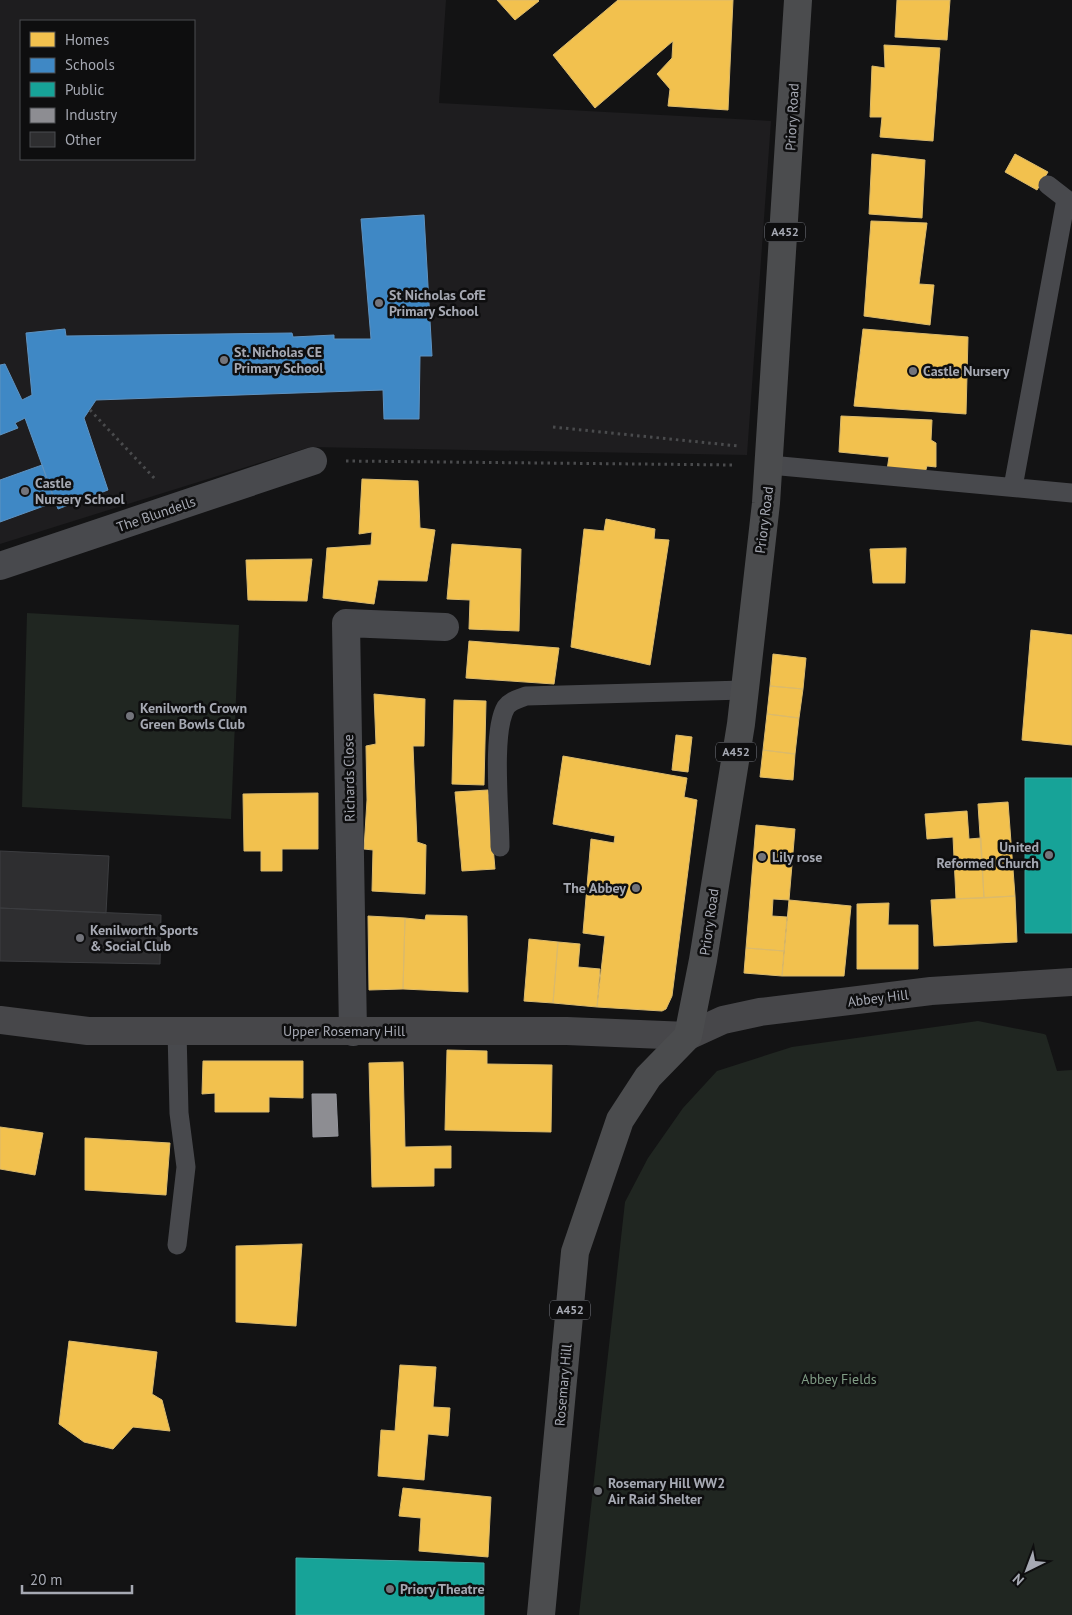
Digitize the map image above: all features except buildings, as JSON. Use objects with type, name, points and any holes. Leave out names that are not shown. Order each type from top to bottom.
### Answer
[{"type":"main road","name":"Priory Road","points":[[688,1036],[704,960],[744,690],[770,457],[798,0]]},
{"type":"main road","name":"Rosemary Hill","points":[[541,1615],[575,1252],[620,1120],[648,1076],[688,1036]]},
{"type":"street","name":"The Blundells","points":[[0,566],[313,461]]},
{"type":"street","name":"Richards Close","points":[[353,1032],[346,623],[445,627]]},
{"type":"street","name":"Abbey Hill","points":[[688,1036],[723,1020],[760,1012],[931,991],[1072,982]]},
{"type":"street","name":"Upper Rosemary Hill","points":[[0,1020],[88,1031],[567,1031],[688,1036]]},
{"type":"lane","points":[[1013,488],[1066,199],[1048,185]]},
{"type":"lane","points":[[770,457],[1013,488],[1072,493]]},
{"type":"lane","points":[[500,847],[498,734],[506,708],[512,700],[526,696],[744,690]]},
{"type":"lane","points":[[177,1031],[179,1113],[186,1167],[177,1245]]},
{"type":"path","points":[[90,410],[182,505]]},
{"type":"path","points":[[553,427],[770,457]]},
{"type":"path","points":[[313,461],[770,457]]},
{"type":"shaded area","name":"St Nicholas CofE Primary School","points":[[0,0],[446,0],[439,103],[771,121],[747,455],[310,447],[0,544]]},
{"type":"green space","name":"Kenilworth Crown Green Bowls Club","points":[[27,613],[239,625],[231,819],[22,807]]},
{"type":"green space","name":"Abbey Fields","points":[[978,1021],[1046,1035],[1057,1071],[1072,1070],[1072,1615],[579,1615],[625,1202],[648,1158],[683,1108],[717,1071],[792,1047]]},
{"type":"place","name":"St Nicholas CofE Primary School","points":[[379,303]]},
{"type":"place","name":"St. Nicholas CE Primary School","points":[[224,360]]},
{"type":"place","name":"Castle Nursery","points":[[913,371]]},
{"type":"place","name":"Castle Nursery School","points":[[25,491]]},
{"type":"place","name":"Kenilworth Crown Green Bowls Club","points":[[130,716]]},
{"type":"place","name":"United Reformed Church","points":[[1049,855]]},
{"type":"place","name":"Lily rose","points":[[762,857]]},
{"type":"place","name":"The Abbey","points":[[636,888]]},
{"type":"place","name":"Kenilworth Sports & Social Club","points":[[80,938]]},
{"type":"place","name":"Rosemary Hill WW2 Air Raid Shelter","points":[[598,1491]]},
{"type":"place","name":"Priory Theatre","points":[[390,1589]]}]
